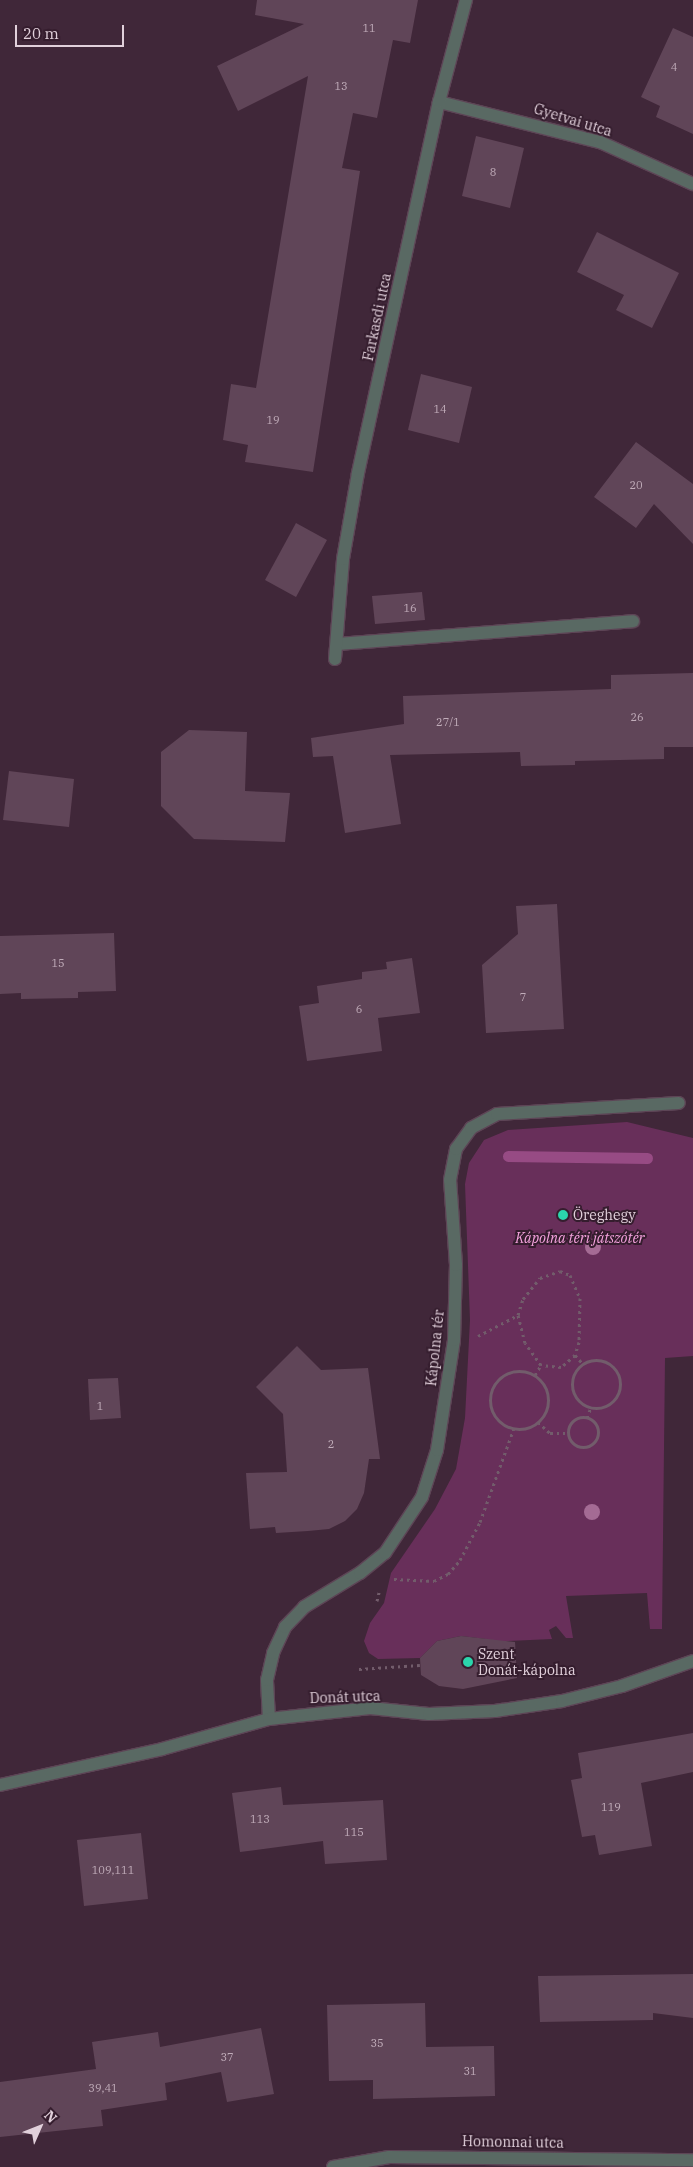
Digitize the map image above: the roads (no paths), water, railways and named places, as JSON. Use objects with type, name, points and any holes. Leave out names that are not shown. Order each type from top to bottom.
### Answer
[{"type":"street","name":"Farkasdi utca","points":[[335,659],[343,559],[358,473],[439,102],[466,0]]},
{"type":"street","name":"Gyetvai utca","points":[[439,102],[600,142],[693,184]]},
{"type":"street","points":[[337,644],[633,621]]},
{"type":"street","name":"Kápolna tér","points":[[269,1718],[267,1680],[273,1652],[285,1627],[304,1606],[359,1574],[385,1553],[422,1497],[437,1450],[452,1356],[456,1265],[450,1180],[456,1149],[472,1128],[498,1114],[679,1103]]},
{"type":"street","name":"Donát utca","points":[[0,1785],[162,1749],[269,1718],[370,1708],[429,1714],[505,1709],[562,1702],[622,1686],[693,1661]]},
{"type":"street","name":"Homonnai utca","points":[[332,2167],[389,2157],[693,2160]]},
{"type":"waterway","points":[[508,1156],[647,1158]]},
{"type":"place","name":"Öreghegy","points":[[563,1215]]},
{"type":"place","name":"Szent Donát-kápolna","points":[[468,1662]]},
{"type":"park label","name":"Kápolna téri játszótér","points":[[580,1238]]}]
